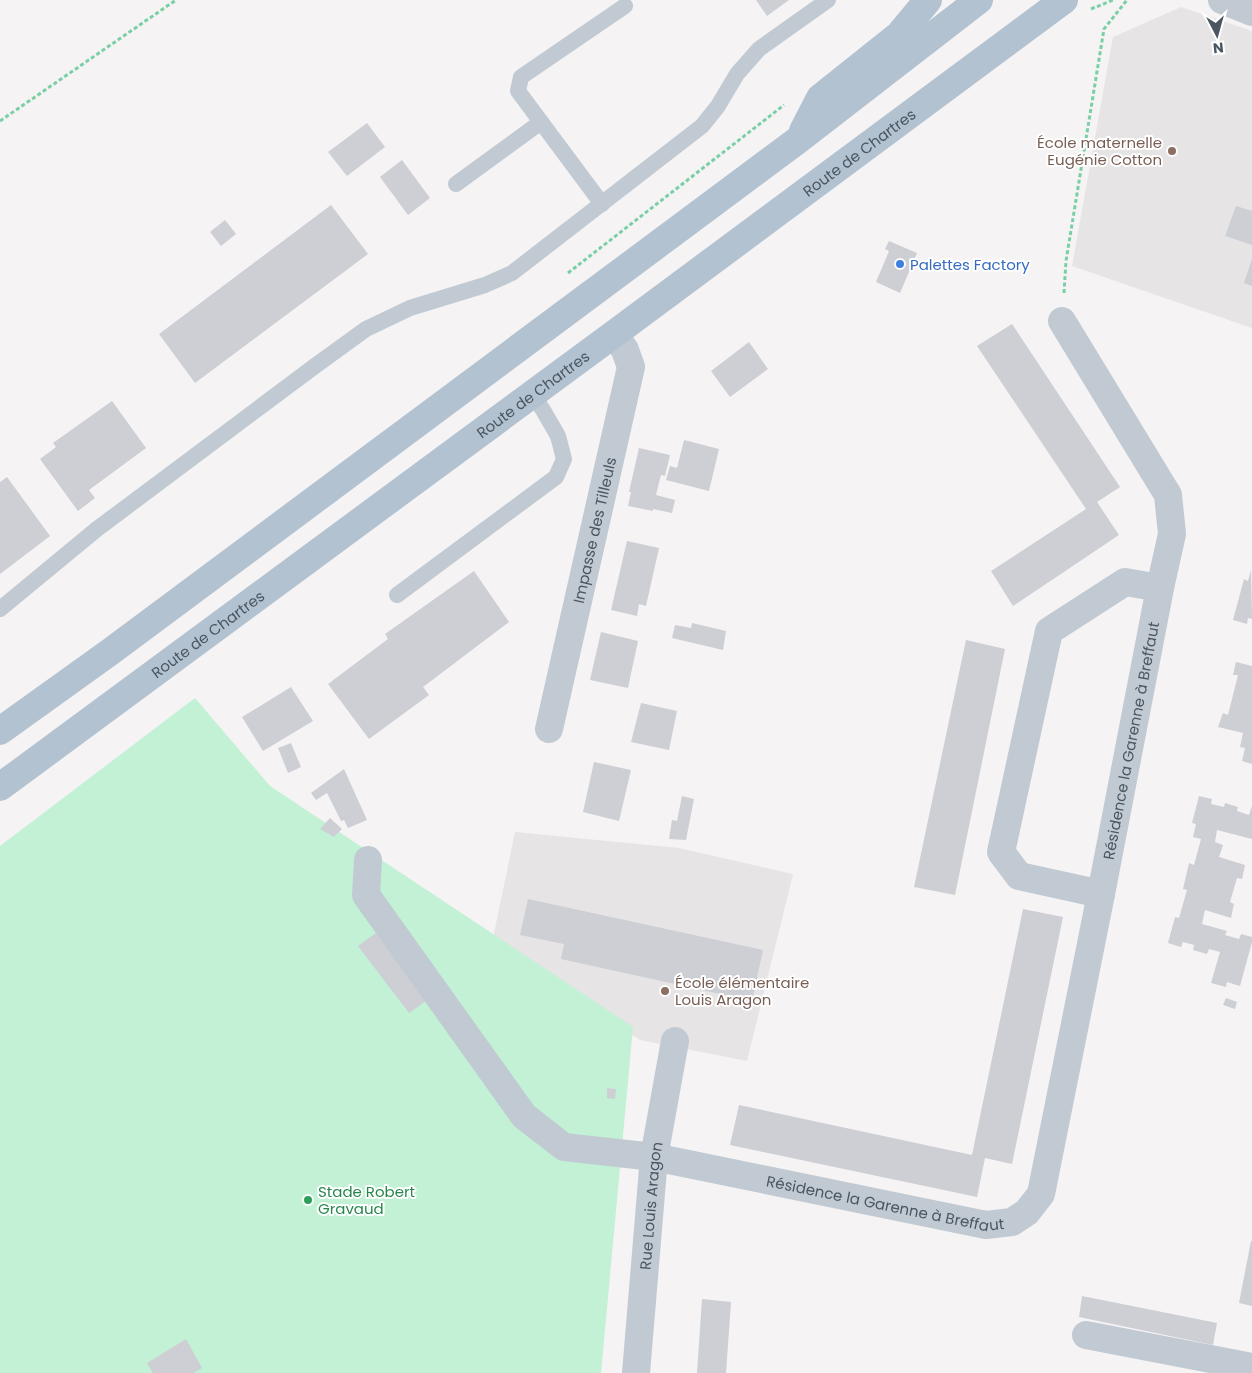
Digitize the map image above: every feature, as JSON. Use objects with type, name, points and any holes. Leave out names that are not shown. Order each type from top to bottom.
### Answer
[{"type":"main road","points":[[798,140],[820,98],[899,35],[928,0]]},
{"type":"main road","points":[[0,730],[110,652],[798,140],[979,0]]},
{"type":"main road","name":"Route de Chartres","points":[[0,787],[1064,0]]},
{"type":"street","points":[[1222,0],[1252,11]]},
{"type":"street","points":[[1240,0],[1252,11]]},
{"type":"street","name":"Résidence la Garenne à Breffaut","points":[[368,860],[366,895],[524,1116],[564,1147],[654,1157],[986,1225],[1012,1222],[1027,1212],[1041,1194],[1172,534],[1168,495],[1062,321]]},
{"type":"street","name":"Impasse des Tilleuls","points":[[549,729],[632,367],[625,350],[614,334]]},
{"type":"street","points":[[1101,894],[1019,876],[1001,852],[1049,631],[1125,582],[1160,588]]},
{"type":"street","name":"Rue Louis Aragon","points":[[636,1373],[654,1157],[675,1041]]},
{"type":"street","points":[[1086,1335],[1252,1368]]},
{"type":"lane","points":[[0,609],[98,528],[366,329],[410,308],[485,285],[512,273],[702,126],[718,106],[738,74],[759,49],[828,0]]},
{"type":"lane","points":[[602,204],[518,91],[521,77],[624,6]]},
{"type":"lane","points":[[456,184],[541,122]]},
{"type":"lane","points":[[397,595],[556,477],[564,459],[558,436],[544,410],[532,394]]},
{"type":"path","points":[[0,121],[176,0]]},
{"type":"path","points":[[1062,321],[1066,261],[1104,29],[1127,0]]},
{"type":"shaded area","name":"École maternelle Eugénie Cotton","points":[[1181,7],[1252,31],[1252,328],[1072,266],[1113,37]]},
{"type":"shaded area","name":"École élémentaire Louis Aragon","points":[[515,832],[679,848],[793,874],[747,1061],[640,1040],[492,943]]},
{"type":"green space","name":"Stade Robert Gravaud","points":[[195,698],[270,786],[633,1027],[601,1373],[0,1373],[0,846]]},
{"type":"building","points":[[756,0],[789,0],[767,16]]},
{"type":"building","points":[[367,123],[385,147],[347,176],[328,152]]},
{"type":"building","points":[[402,160],[430,198],[408,215],[380,177]]},
{"type":"building","points":[[331,205],[368,254],[195,383],[159,334]]},
{"type":"building","points":[[1236,206],[1252,211],[1252,245],[1225,236]]},
{"type":"building","points":[[225,220],[236,234],[221,246],[210,232]]},
{"type":"building","points":[[889,241],[917,253],[900,293],[876,282],[889,251],[885,249]]},
{"type":"building","points":[[1252,259],[1252,286],[1244,283]]},
{"type":"building","points":[[1012,324],[1120,487],[1097,502],[1119,535],[1013,606],[991,571],[1086,509],[977,346]]},
{"type":"building","points":[[749,342],[768,369],[730,397],[711,371]]},
{"type":"building","points":[[112,401],[146,448],[89,490],[95,498],[78,511],[40,459],[56,447],[53,443]]},
{"type":"building","points":[[684,440],[719,449],[709,491],[666,480],[670,466],[677,468]]},
{"type":"building","points":[[639,448],[670,455],[665,476],[661,475],[656,495],[675,500],[672,513],[628,506],[631,492],[629,492]]},
{"type":"building","points":[[7,477],[50,536],[0,574],[0,482]]},
{"type":"building","points":[[627,541],[659,548],[646,606],[639,604],[637,616],[611,610]]},
{"type":"building","points":[[1251,570],[1252,619],[1248,618],[1247,624],[1233,620],[1244,579],[1248,581]]},
{"type":"building","points":[[474,571],[509,622],[423,687],[429,695],[369,739],[328,684],[388,639],[385,634]]},
{"type":"building","points":[[692,623],[726,631],[723,650],[672,638],[675,625],[691,628]]},
{"type":"building","points":[[601,632],[638,641],[628,688],[590,680]]},
{"type":"building","points":[[966,640],[1005,649],[955,895],[914,887]]},
{"type":"building","points":[[1236,662],[1252,666],[1252,764],[1242,761],[1245,748],[1240,747],[1243,733],[1218,727],[1223,713],[1228,715],[1238,675],[1233,675]]},
{"type":"building","points":[[291,687],[313,721],[263,751],[242,717]]},
{"type":"building","points":[[641,703],[677,711],[669,750],[631,742]]},
{"type":"building","points":[[291,743],[301,767],[288,773],[278,748]]},
{"type":"building","points":[[594,762],[631,770],[619,821],[583,812]]},
{"type":"building","points":[[344,769],[367,820],[348,828],[344,820],[341,821],[327,793],[316,800],[311,793]]},
{"type":"building","points":[[682,796],[694,799],[686,840],[669,839],[672,820],[677,821]]},
{"type":"building","points":[[1199,796],[1212,799],[1211,804],[1224,807],[1225,803],[1238,807],[1237,811],[1249,815],[1252,806],[1252,839],[1217,830],[1215,842],[1223,845],[1219,857],[1245,865],[1242,879],[1237,878],[1230,902],[1234,904],[1231,918],[1205,910],[1202,924],[1227,931],[1225,935],[1239,939],[1241,934],[1252,937],[1240,986],[1227,982],[1226,987],[1211,983],[1220,952],[1209,949],[1207,954],[1193,950],[1194,945],[1183,942],[1181,947],[1168,943],[1175,917],[1179,918],[1187,890],[1183,889],[1189,863],[1194,865],[1201,839],[1193,837],[1196,824],[1192,823]]},
{"type":"building","points":[[330,818],[342,829],[334,837],[320,829]]},
{"type":"building","points":[[528,899],[763,950],[752,1001],[561,959],[564,944],[520,935]]},
{"type":"building","points":[[1023,909],[1063,917],[1012,1164],[985,1158],[977,1197],[730,1145],[739,1105],[972,1155]]},
{"type":"building","points":[[376,933],[426,1001],[409,1013],[358,946]]},
{"type":"building","points":[[1226,998],[1237,1002],[1235,1009],[1223,1005]]},
{"type":"building","points":[[607,1088],[616,1089],[615,1099],[607,1098]]},
{"type":"building","points":[[1252,1241],[1252,1306],[1239,1303]]},
{"type":"building","points":[[1082,1296],[1217,1323],[1213,1345],[1079,1317]]},
{"type":"building","points":[[702,1299],[731,1302],[726,1373],[697,1373]]},
{"type":"building","points":[[186,1339],[202,1368],[193,1373],[153,1373],[147,1363]]},
{"type":"place","name":"École maternelle Eugénie Cotton","points":[[1172,151]]},
{"type":"place","name":"Palettes Factory","points":[[900,264]]},
{"type":"place","name":"École élémentaire Louis Aragon","points":[[665,991]]},
{"type":"place","name":"Stade Robert Gravaud","points":[[308,1200]]}]
